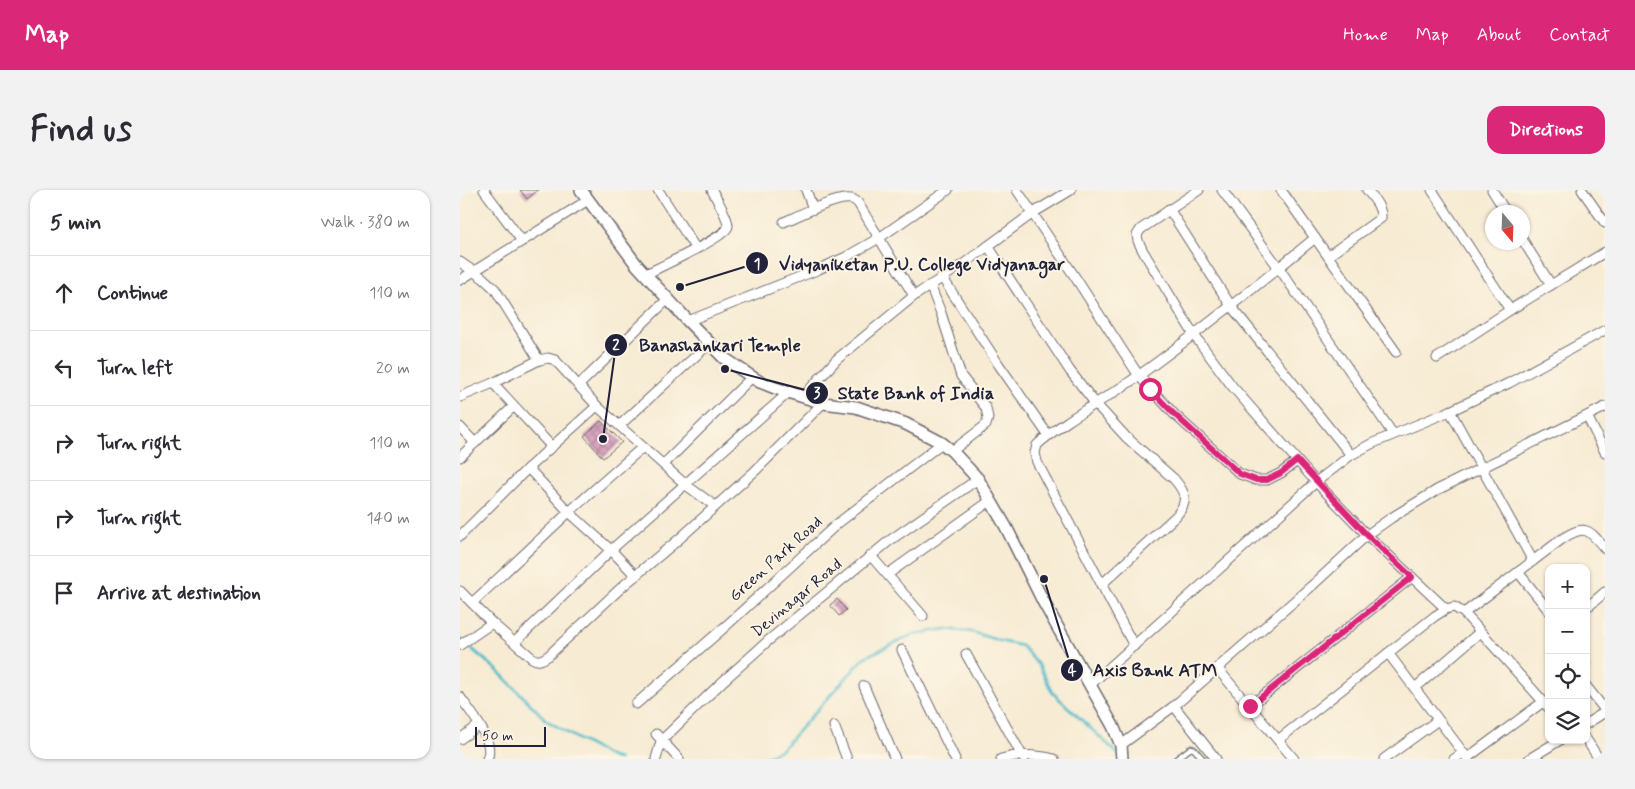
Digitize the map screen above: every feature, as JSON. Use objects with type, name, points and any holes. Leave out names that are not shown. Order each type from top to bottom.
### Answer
[{"type":"street","points":[[484,190],[522,241]]},
{"type":"street","points":[[581,190],[646,274],[724,358],[760,382],[823,403],[856,407],[906,424],[952,450],[978,479],[1006,527],[1090,686],[1122,752],[1367,535],[1437,490],[1605,407]]},
{"type":"street","points":[[658,190],[696,249]]},
{"type":"street","points":[[646,274],[724,234],[728,229],[728,223],[712,190]]},
{"type":"street","points":[[806,190],[813,209]]},
{"type":"street","points":[[688,321],[846,257],[879,238],[948,190]]},
{"type":"street","points":[[1017,190],[1138,376],[1174,414],[1240,474],[1256,480],[1267,480],[1281,473],[1297,460]]},
{"type":"street","points":[[804,396],[836,360],[914,296],[965,263],[1033,213],[1071,190]]},
{"type":"street","points":[[1222,190],[1279,268],[1394,434]]},
{"type":"street","points":[[1281,190],[1396,352]]},
{"type":"street","points":[[1328,256],[1381,218],[1380,208],[1367,190]]},
{"type":"street","points":[[1432,190],[1510,310]]},
{"type":"street","points":[[1492,190],[1502,205]]},
{"type":"street","points":[[1582,190],[1605,223]]},
{"type":"street","points":[[1195,191],[1141,230],[1137,235],[1138,241],[1194,335],[1232,386],[1316,482],[1367,535],[1446,609]]},
{"type":"street","points":[[784,222],[813,209],[843,200],[851,199],[858,202],[914,296]]},
{"type":"street","points":[[460,280],[588,200]]},
{"type":"street","points":[[1169,209],[1232,306],[1352,455]]},
{"type":"street","points":[[1134,646],[1037,462],[1035,453],[1037,445],[1048,435],[1138,376],[1194,335],[1315,238]]},
{"type":"street","points":[[988,246],[1070,371],[1095,403],[1126,437],[1174,479],[1180,486],[1184,497],[1184,507],[1176,516],[1101,585]]},
{"type":"street","points":[[1529,250],[1551,285]]},
{"type":"street","points":[[1437,358],[1510,310],[1605,252]]},
{"type":"street","points":[[460,262],[495,289],[539,360]]},
{"type":"street","points":[[942,277],[999,365],[1048,435]]},
{"type":"street","points":[[930,285],[961,376],[986,408],[988,418],[986,425],[952,450]]},
{"type":"street","points":[[579,385],[668,299]]},
{"type":"street","points":[[1090,686],[1316,482],[1352,455],[1371,444],[1450,411],[1509,383],[1605,330]]},
{"type":"street","points":[[620,425],[710,343]]},
{"type":"street","points":[[460,397],[539,360],[548,358],[555,360],[597,406],[686,485],[715,506]]},
{"type":"street","points":[[664,464],[752,377]]},
{"type":"street","points":[[493,383],[552,447]]},
{"type":"street","points":[[515,642],[611,550],[788,392]]},
{"type":"street","points":[[460,592],[532,658],[541,660],[548,656],[755,471],[823,403]]},
{"type":"street","points":[[460,457],[514,406]]},
{"type":"street","points":[[460,536],[528,468],[597,406]]},
{"type":"street","points":[[1450,411],[1533,561]]},
{"type":"street","points":[[1586,416],[1605,452]]},
{"type":"street","points":[[460,427],[475,443]]},
{"type":"street","name":"Green Park Road","points":[[636,704],[727,625],[837,524],[942,443]]},
{"type":"street","points":[[472,603],[569,512],[643,447]]},
{"type":"street","points":[[528,468],[569,512],[611,550],[636,576]]},
{"type":"street","name":"Devinagar Road","points":[[658,738],[769,640],[889,541],[978,479]]},
{"type":"street","points":[[888,574],[990,501]]},
{"type":"street","points":[[1464,613],[1562,539],[1578,530],[1585,529],[1590,532],[1605,549]]},
{"type":"street","points":[[871,556],[923,616]]},
{"type":"street","points":[[1518,572],[1547,609]]},
{"type":"street","points":[[1250,706],[1412,577]]},
{"type":"street","points":[[1590,605],[1605,592]]},
{"type":"street","points":[[1278,740],[1435,616],[1446,609],[1454,607],[1464,613],[1545,704]]},
{"type":"street","points":[[460,645],[492,623]]},
{"type":"street","points":[[1415,688],[1480,632]]},
{"type":"street","points":[[902,650],[955,759]]},
{"type":"street","points":[[1388,652],[1466,756]]},
{"type":"street","points":[[966,654],[1023,757]]},
{"type":"street","points":[[1217,668],[1294,759]]},
{"type":"street","points":[[864,686],[895,759]]},
{"type":"street","points":[[1590,691],[1605,711],[1590,721]]},
{"type":"street","points":[[460,697],[488,741],[490,754],[487,759]]},
{"type":"street","points":[[1174,706],[1216,759]]},
{"type":"street","points":[[1454,759],[1466,756],[1545,706]]},
{"type":"street","points":[[1384,759],[1438,720]]},
{"type":"street","points":[[460,739],[478,726]]},
{"type":"street","points":[[834,726],[847,759]]},
{"type":"street","points":[[656,759],[658,738]]},
{"type":"street","points":[[658,738],[679,759]]},
{"type":"street","points":[[1529,759],[1553,744]]},
{"type":"street","points":[[1589,744],[1597,758]]},
{"type":"street","points":[[1001,759],[1040,756],[1054,759]]},
{"type":"lane","points":[[1176,759],[1191,748],[1203,759]]},
{"type":"building","points":[[520,190],[538,190],[527,199]]},
{"type":"building","points":[[601,421],[622,442],[603,458],[584,436]]},
{"type":"building","points":[[837,599],[846,610],[839,616],[830,605]]},
{"type":"waterway","points":[[761,759],[782,749],[865,657],[912,635],[946,629],[972,632],[1022,646],[1040,667],[1053,693],[1119,755]]},
{"type":"waterway","points":[[460,639],[497,670],[546,720],[611,757],[619,759]]},
{"type":"place","name":"Vidyaniketan P.U. College Vidyanagar","points":[[680,287]]},
{"type":"place","name":"State Bank of India","points":[[725,369]]},
{"type":"place","name":"Banashankari Temple","points":[[603,439]]},
{"type":"place","name":"Axis Bank ATM","points":[[1044,579]]},
{"type":"route","points":[[1150,389],[1174,414],[1240,474],[1256,480],[1267,480],[1281,473],[1297,460],[1367,535],[1412,577],[1250,706]]}]
